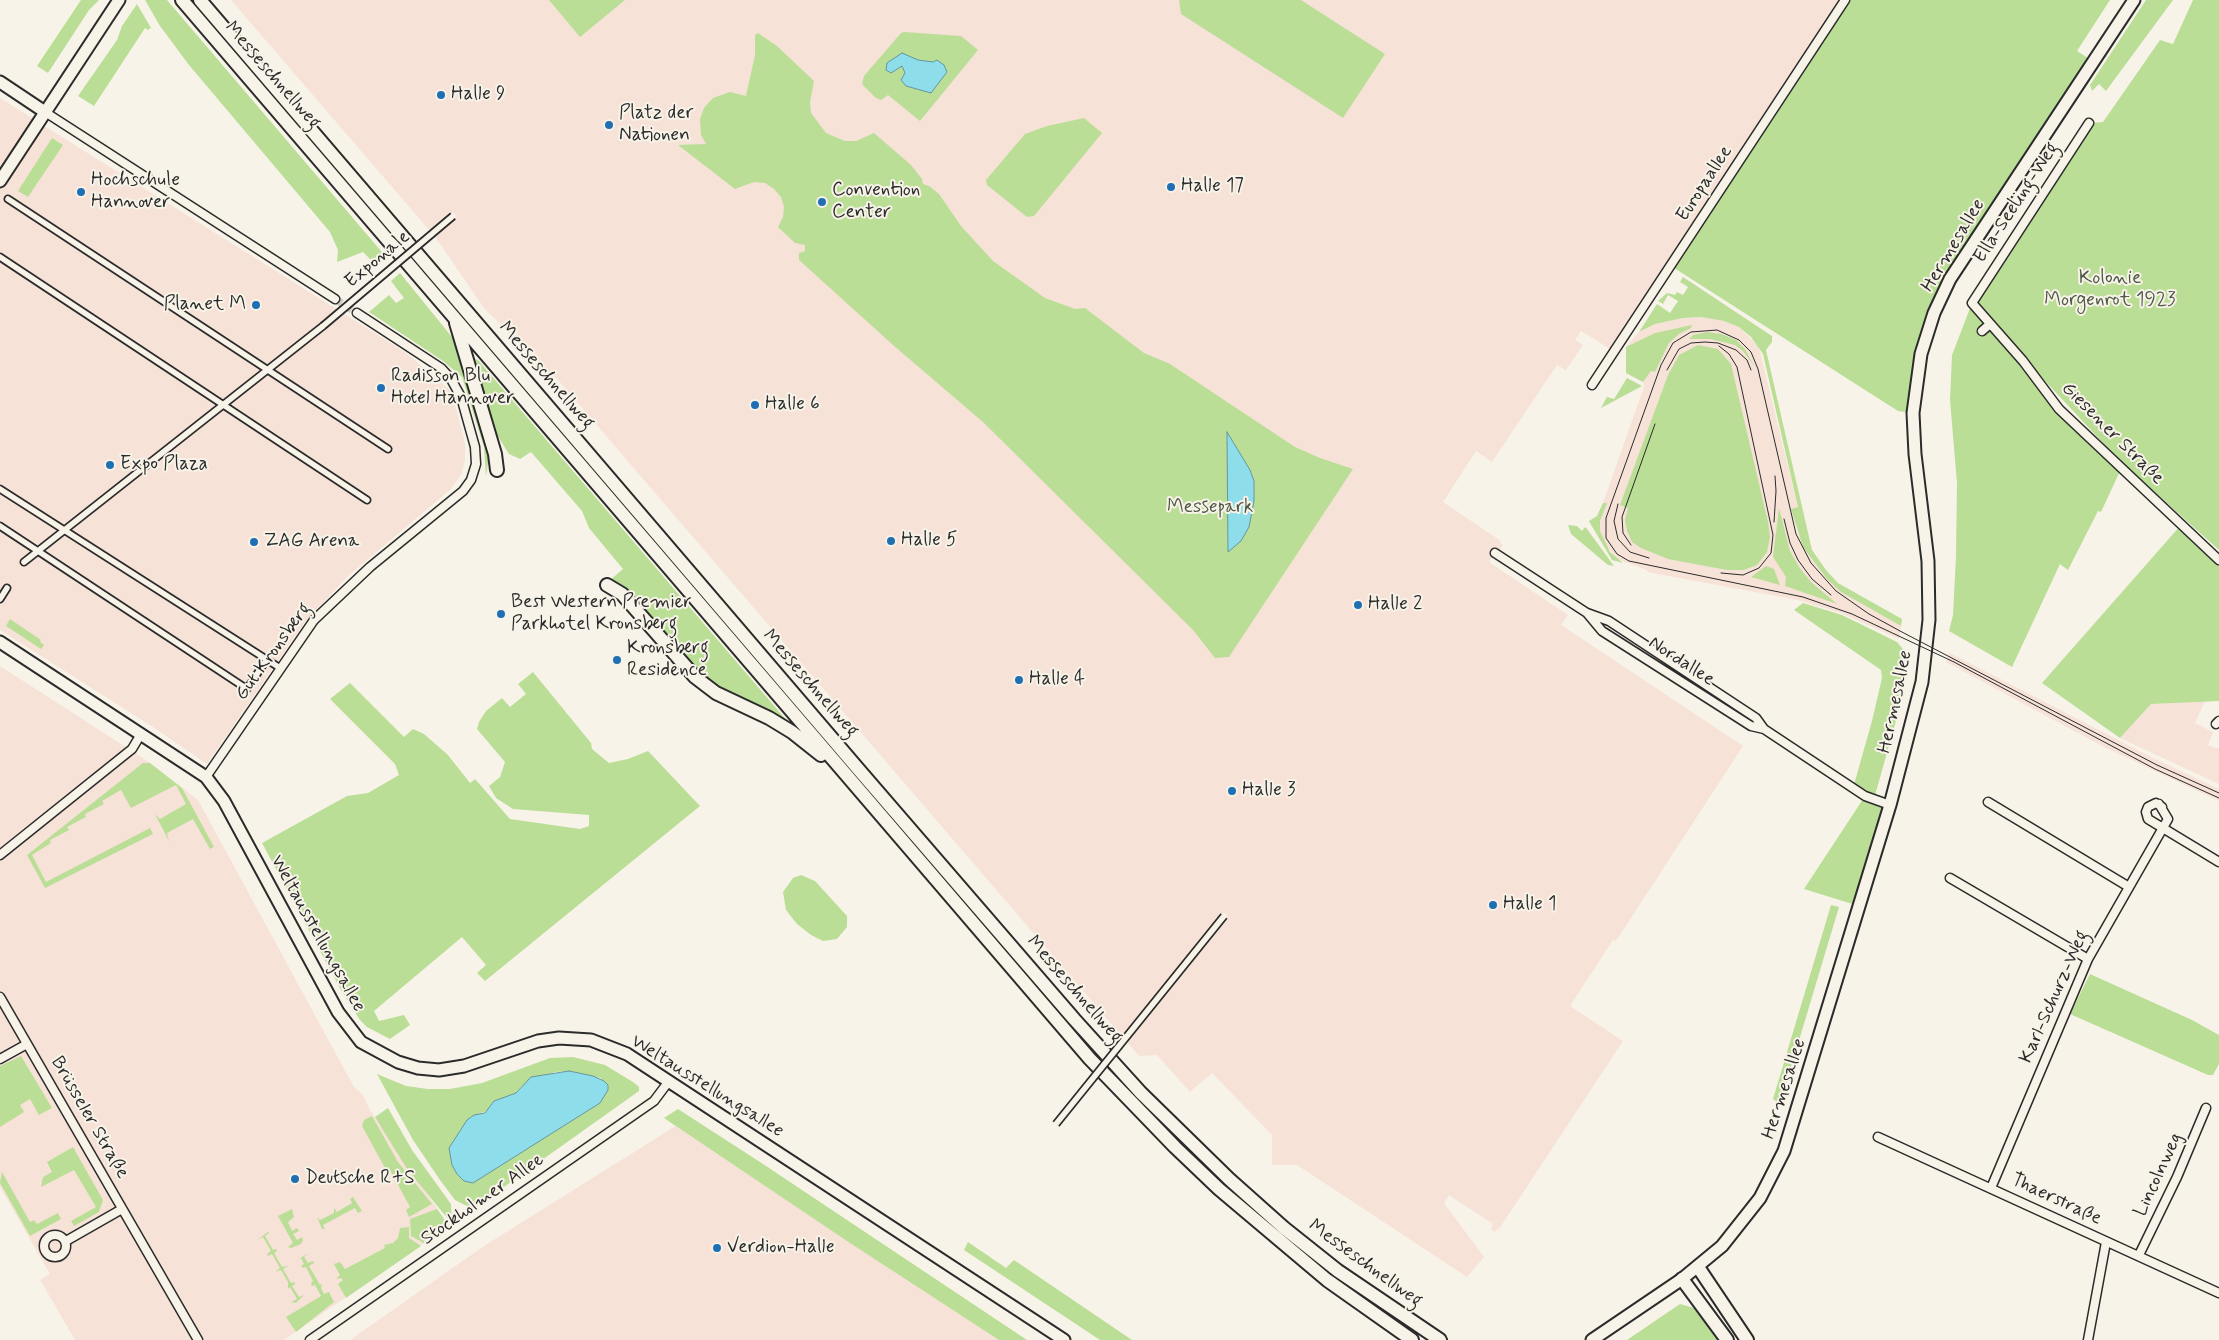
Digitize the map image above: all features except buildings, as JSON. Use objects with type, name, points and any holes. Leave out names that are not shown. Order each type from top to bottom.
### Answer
[{"type":"highway","name":"Messeschnellweg","points":[[182,0],[1090,1059],[1175,1147],[1283,1244],[1327,1280],[1412,1340]]},
{"type":"highway","name":"Messeschnellweg","points":[[200,0],[872,785],[1141,1093],[1229,1180],[1291,1234],[1338,1271],[1440,1340]]},
{"type":"highway","points":[[454,318],[495,454],[497,470]]},
{"type":"highway","points":[[607,585],[622,594],[695,677],[716,693],[769,718],[792,732],[848,778]]},
{"type":"highway","points":[[1698,1267],[1747,1340]]},
{"type":"highway","points":[[1682,1279],[1727,1340]]},
{"type":"main road","points":[[0,181],[119,0]]},
{"type":"main road","name":"Hermesallee","points":[[1592,1340],[1682,1279],[1722,1246],[1760,1198],[1784,1151],[1890,805],[1922,682],[1928,620],[1928,561],[1915,454],[1914,413],[1915,387],[1934,313],[1950,279],[2134,0]]},
{"type":"main road","points":[[0,82],[45,112]]},
{"type":"main road","name":"Weltausstellungsallee","points":[[0,642],[206,777],[224,801],[338,1012],[361,1042],[398,1062],[418,1068],[439,1070],[464,1066],[538,1042],[559,1038],[591,1040],[627,1054],[1064,1340]]},
{"type":"street","name":"Europaallee","points":[[1592,385],[1845,0]]},
{"type":"street","points":[[45,112],[335,299]]},
{"type":"street","name":"Ella-Seeling-Weg","points":[[1972,302],[2089,123]]},
{"type":"street","points":[[8,199],[388,449]]},
{"type":"street","name":"Exponale","points":[[269,369],[453,216]]},
{"type":"street","points":[[0,258],[367,500]]},
{"type":"street","name":"Giesener Straße","points":[[1972,302],[2023,361],[2059,409],[2219,560]]},
{"type":"street","name":"Gut Kronsberg","points":[[206,777],[314,620],[340,594],[463,491],[472,480],[476,464],[475,447],[461,396],[451,379],[441,368],[357,312]]},
{"type":"street","points":[[1982,332],[1990,324]]},
{"type":"street","points":[[24,562],[269,369]]},
{"type":"street","points":[[0,489],[280,668]]},
{"type":"street","points":[[0,526],[247,689],[267,659]]},
{"type":"street","name":"Nordallee","points":[[1495,553],[1587,613],[1609,621],[1756,718],[1764,729],[1865,796],[1890,805]]},
{"type":"street","points":[[0,599],[7,588]]},
{"type":"street","name":"Nordallee","points":[[1587,613],[1602,631],[1751,726],[1764,729]]},
{"type":"street","points":[[0,855],[132,748],[141,734]]},
{"type":"street","points":[[1988,802],[2129,887]]},
{"type":"street","points":[[2163,828],[2168,819],[2161,806],[2156,803],[2152,804],[2146,812],[2148,819],[2219,862]]},
{"type":"street","name":"Karl-Schurz-Weg","points":[[1991,1188],[2088,959],[2163,828]]},
{"type":"street","points":[[1950,878],[2088,959]]},
{"type":"street","points":[[1056,1124],[1224,916]]},
{"type":"street","name":"Brüsseler Straße","points":[[0,997],[198,1340]]},
{"type":"street","name":"Brüsseler Straße","points":[[0,1059],[27,1044]]},
{"type":"street","name":"Stockholmer Allee","points":[[310,1340],[654,1101],[669,1081]]},
{"type":"street","name":"Lincolnweg","points":[[2139,1255],[2177,1177],[2206,1108]]},
{"type":"street","name":"Thaerstraße","points":[[1878,1137],[2219,1293]]},
{"type":"street","name":"Brüsseler Straße","points":[[66,1241],[122,1209]]},
{"type":"street","points":[[2088,1340],[2106,1242]]},
{"type":"shaded area","points":[[231,0],[1845,0],[1615,352],[1581,331],[1575,340],[1583,345],[1566,370],[1557,365],[1492,462],[1476,451],[1443,502],[1501,541],[1500,543],[1503,545],[1499,550],[1497,549],[1489,562],[1568,615],[1561,625],[1743,746],[1616,941],[1613,940],[1570,1006],[1623,1041],[1499,1229],[1495,1232],[1491,1229],[1493,1224],[1449,1195],[1444,1203],[1484,1257],[1467,1277],[1297,1165],[1272,1165],[1272,1135],[1212,1073],[1190,1092],[1157,1055],[1139,1056],[558,380],[484,308],[436,238]]},
{"type":"shaded area","points":[[0,98],[405,352],[450,390],[458,415],[465,444],[465,460],[461,475],[451,489],[347,577],[305,622],[207,764],[153,727],[0,630]]},
{"type":"shaded area","points":[[1701,317],[1724,321],[1739,327],[1759,347],[1798,508],[1792,509],[1797,533],[1841,592],[1901,626],[1899,639],[1841,613],[1798,600],[1647,572],[1647,570],[1617,559],[1603,542],[1600,521],[1606,503],[1603,503],[1644,387],[1643,382],[1626,373],[1626,347],[1639,332],[1655,324],[1683,318]]},
{"type":"shaded area","points":[[1950,653],[2151,757],[2219,789],[2219,801],[2104,747],[1946,662]]},
{"type":"shaded area","points":[[0,666],[146,760],[198,800],[354,1087],[363,1095],[370,1110],[449,1226],[284,1340],[75,1340],[40,1280],[50,1274],[0,1187]]},
{"type":"shaded area","points":[[2205,701],[2195,723],[2213,732],[2208,745],[2219,749],[2219,784],[2120,738],[2151,704]]},
{"type":"shaded area","points":[[682,1122],[1015,1340],[350,1340],[484,1246]]},
{"type":"green space","points":[[81,0],[99,0],[89,10],[48,73],[37,66]]},
{"type":"green space","points":[[145,0],[167,0],[387,258],[377,266],[363,252],[337,262],[338,250],[330,232],[189,65],[160,26]]},
{"type":"green space","points":[[549,0],[625,0],[580,37]]},
{"type":"green space","points":[[1179,0],[1301,0],[1385,54],[1343,118],[1181,14]]},
{"type":"green space","points":[[1845,0],[2110,0],[2077,51],[2094,62],[1934,313],[1913,413],[1898,411],[1671,266]]},
{"type":"green space","points":[[2146,0],[2173,0],[2106,91],[2099,84],[2092,91],[2090,85]]},
{"type":"green space","name":"Kolonie Morgenrot 1923","points":[[2193,0],[2219,0],[2219,550],[2118,459],[1988,320],[2059,409],[2121,469],[2101,512],[2098,511],[2068,570],[2060,564],[2012,667],[1949,631],[1953,615],[1957,483],[1950,400],[1952,355],[1972,303],[2089,123],[2103,122],[2160,40],[2173,44]]},
{"type":"green space","points":[[137,4],[151,28],[148,30],[145,28],[94,106],[78,96],[117,40],[122,26]]},
{"type":"green space","name":"Messepark","points":[[758,33],[777,46],[814,81],[810,102],[811,113],[826,133],[845,141],[856,141],[874,133],[911,165],[922,179],[923,184],[939,194],[961,226],[993,261],[1045,298],[1075,309],[1085,308],[1144,353],[1170,364],[1295,447],[1353,469],[1229,657],[1215,658],[1193,630],[983,422],[893,345],[799,260],[799,253],[805,251],[805,245],[795,243],[778,227],[783,217],[784,207],[781,197],[774,189],[765,183],[754,182],[735,189],[678,145],[706,144],[701,135],[700,119],[704,108],[713,98],[730,92],[746,96],[755,55],[755,35]]},
{"type":"green space","points":[[901,33],[961,36],[978,50],[920,121],[888,95],[881,100],[876,98],[862,84],[864,76]]},
{"type":"green space","points":[[1084,118],[1102,133],[1034,216],[1027,217],[987,185],[986,180],[1025,134],[1047,126]]},
{"type":"green space","points":[[52,138],[63,145],[28,197],[18,191]]},
{"type":"green space","points":[[400,273],[456,342],[489,455],[486,477],[484,447],[462,377],[443,361],[369,312],[389,295],[396,303],[404,298],[391,281]]},
{"type":"green space","points":[[1683,277],[1772,336],[1772,342],[1766,350],[1812,550],[1838,583],[1902,619],[1901,626],[1841,592],[1827,579],[1803,547],[1791,509],[1798,507],[1763,354],[1751,337],[1739,327],[1724,321],[1701,317],[1683,318],[1655,324],[1639,332],[1657,304],[1670,313],[1678,301],[1668,295],[1663,304],[1658,301],[1667,293],[1675,295],[1677,292],[1683,295],[1688,287],[1680,282]]},
{"type":"green space","points":[[1692,325],[1691,328],[1679,334],[1669,343],[1655,372],[1651,371],[1643,382],[1626,373],[1626,347],[1655,333]]},
{"type":"green space","points":[[1707,332],[1722,334],[1736,340],[1745,349],[1754,366],[1743,351],[1735,345],[1710,339],[1689,339],[1693,335]]},
{"type":"green space","points":[[1698,345],[1718,349],[1731,364],[1768,522],[1770,537],[1767,552],[1757,565],[1744,570],[1727,570],[1668,559],[1641,548],[1632,542],[1627,531],[1625,520],[1628,508],[1620,505],[1668,375],[1679,355]]},
{"type":"green space","points":[[475,359],[478,360],[788,722],[720,691],[698,675],[609,581],[623,569],[589,528],[582,511],[531,452],[520,459],[509,454],[492,427]]},
{"type":"green space","points":[[1627,378],[1642,386],[1601,408],[1607,397],[1614,399]]},
{"type":"green space","points":[[1603,503],[1607,503],[1600,521],[1600,531],[1610,552],[1623,563],[1612,560],[1589,521],[1597,516]]},
{"type":"green space","points":[[1779,508],[1790,551],[1799,567],[1811,582],[1837,604],[1785,586],[1786,577],[1773,557]]},
{"type":"green space","points":[[1568,525],[1577,526],[1582,531],[1585,527],[1614,566],[1608,565],[1571,534]]},
{"type":"green space","points":[[2181,525],[2219,560],[2219,701],[2151,704],[2120,738],[2042,683]]},
{"type":"green space","points":[[1766,566],[1774,569],[1780,585],[1751,577]]},
{"type":"green space","points":[[1803,603],[1842,615],[1897,642],[1908,655],[1899,710],[1874,799],[1890,805],[1859,906],[1804,889],[1865,796],[1853,788],[1872,721],[1882,678],[1881,670],[1794,610]]},
{"type":"green space","points":[[10,619],[41,640],[40,642],[44,645],[41,649],[6,626]]},
{"type":"green space","points":[[533,672],[591,743],[592,749],[609,763],[628,759],[648,751],[700,806],[485,981],[477,973],[486,965],[462,937],[374,1011],[379,1021],[404,1015],[410,1025],[390,1039],[367,1027],[360,1020],[341,990],[262,843],[347,796],[368,793],[399,775],[395,764],[330,699],[350,683],[404,737],[413,729],[424,734],[448,755],[470,783],[475,779],[510,819],[580,829],[589,826],[589,815],[513,809],[496,798],[489,786],[500,777],[505,762],[477,729],[479,722],[486,711],[502,698],[510,707],[526,694],[518,684]]},
{"type":"green space","points":[[143,763],[150,763],[182,788],[214,847],[210,849],[193,819],[167,833],[169,841],[155,814],[160,819],[186,804],[176,785],[131,808],[121,790],[102,801],[104,804],[85,814],[86,817],[67,827],[69,830],[50,840],[51,843],[32,855],[46,882],[150,828],[153,834],[45,888],[27,855]]},
{"type":"green space","points":[[801,875],[815,881],[847,916],[847,927],[837,939],[823,941],[811,935],[797,924],[786,910],[783,892],[793,878]]},
{"type":"green space","points":[[1831,905],[1839,907],[1780,1104],[1773,1099]]},
{"type":"green space","points":[[2090,974],[2192,1020],[2219,1035],[2219,1064],[2213,1075],[2208,1075],[2070,1014]]},
{"type":"green space","points":[[21,1056],[52,1108],[39,1115],[30,1099],[20,1105],[24,1112],[0,1127],[0,1066]]},
{"type":"green space","points":[[573,1057],[605,1065],[633,1082],[639,1087],[639,1091],[473,1209],[455,1200],[440,1180],[413,1140],[377,1074],[406,1086],[450,1089],[482,1083],[550,1058]],"holes":[[[569,1071],[601,1078],[600,1103],[472,1183],[459,1133],[478,1114],[487,1111],[492,1103],[516,1093],[522,1086],[555,1072]]]},
{"type":"green space","points":[[388,1108],[412,1150],[451,1204],[452,1224],[407,1169],[375,1117]]},
{"type":"green space","points":[[678,1109],[1027,1340],[999,1340],[847,1241],[664,1118]]},
{"type":"green space","points":[[372,1116],[398,1162],[432,1204],[409,1217],[406,1210],[410,1207],[391,1172],[385,1168],[362,1126],[364,1120]]},
{"type":"green space","points":[[73,1147],[103,1200],[99,1212],[74,1226],[71,1221],[96,1207],[74,1170],[41,1187],[43,1177],[52,1172],[47,1162]]},
{"type":"green space","points":[[2,1172],[30,1222],[34,1220],[37,1224],[58,1213],[61,1219],[30,1236],[0,1183]]},
{"type":"green space","points":[[353,1197],[362,1211],[358,1213],[355,1208],[323,1225],[325,1229],[322,1229],[317,1217],[320,1220],[334,1213],[334,1208],[337,1212],[352,1203],[350,1199]]},
{"type":"green space","points":[[292,1209],[294,1217],[288,1222],[292,1231],[297,1228],[299,1231],[293,1234],[297,1240],[302,1237],[303,1240],[301,1244],[291,1248],[288,1247],[293,1243],[278,1216]]},
{"type":"green space","points":[[437,1209],[449,1226],[424,1243],[411,1236],[410,1219]]},
{"type":"green space","points":[[409,1227],[409,1238],[421,1246],[346,1298],[338,1284],[343,1280],[341,1278],[336,1279],[340,1275],[334,1264],[340,1262],[345,1269],[385,1248],[384,1245],[393,1243],[398,1238],[400,1228]]},
{"type":"green space","points":[[268,1232],[265,1236],[273,1250],[276,1249],[277,1251],[274,1253],[282,1267],[288,1266],[283,1269],[291,1283],[294,1282],[295,1284],[292,1286],[299,1297],[304,1295],[296,1303],[291,1302],[297,1299],[290,1287],[288,1289],[288,1282],[281,1270],[275,1272],[280,1268],[272,1254],[268,1256],[267,1254],[271,1251],[263,1237],[257,1240]]},
{"type":"green space","points":[[968,1242],[1006,1268],[1014,1260],[1132,1340],[1100,1340],[964,1250]]},
{"type":"green space","points":[[309,1253],[304,1257],[308,1263],[313,1261],[314,1263],[309,1266],[320,1285],[322,1284],[321,1288],[324,1294],[329,1292],[334,1302],[296,1332],[286,1317],[321,1296],[315,1285],[312,1286],[311,1283],[313,1281],[306,1267],[303,1268],[301,1266],[304,1264],[301,1258],[295,1261]]},
{"type":"green space","points":[[1680,1304],[1694,1308],[1719,1340],[1627,1340]]},
{"type":"water","points":[[902,53],[918,60],[933,62],[937,60],[944,65],[947,72],[931,93],[906,86],[901,80],[905,73],[902,66],[891,73],[886,70],[887,63]]},
{"type":"water","points":[[1227,432],[1250,470],[1254,481],[1254,501],[1249,527],[1241,541],[1228,552]]},
{"type":"water","points":[[569,1071],[593,1076],[608,1085],[608,1090],[600,1103],[473,1183],[464,1181],[457,1174],[452,1165],[449,1148],[467,1120],[474,1115],[485,1113],[494,1101],[516,1093],[531,1077]]},
{"type":"tunnel","points":[[335,299],[357,313]]},
{"type":"tram line","points":[[2219,793],[2157,765],[1900,631],[1869,614],[1836,591],[1811,563],[1796,534],[1758,369],[1751,352],[1739,340],[1717,330],[1691,332],[1673,343],[1661,365],[1606,518],[1606,538],[1617,554],[1629,561],[1803,597],[1852,614],[1954,662],[2155,769],[2219,798]]},
{"type":"tram line","points":[[1667,370],[1679,349],[1691,343],[1705,342],[1718,343],[1736,350],[1747,360],[1751,370]]},
{"type":"tram line","points":[[1719,346],[1729,354],[1737,367],[1773,535],[1771,553],[1759,568],[1743,575],[1721,573]]},
{"type":"tram line","points":[[1631,545],[1623,533],[1622,517],[1655,424]]},
{"type":"tram line","points":[[1774,522],[1775,476]]},
{"type":"tram line","points":[[1618,504],[1614,521],[1618,539],[1630,552],[1649,558]]},
{"type":"tram line","points":[[1784,519],[1790,543],[1798,560],[1812,579],[1831,595]]},
{"type":"place","name":"Halle 9","points":[[441,95]]},
{"type":"place","name":"Platz der Nationen","points":[[609,125]]},
{"type":"place","name":"Halle 17","points":[[1171,187]]},
{"type":"place","name":"Hochschule Hannover","points":[[81,192]]},
{"type":"place","name":"Convention Center","points":[[822,202]]},
{"type":"place","name":"Planet M","points":[[256,305]]},
{"type":"place","name":"Radisson Blu Hotel Hannover","points":[[381,388]]},
{"type":"place","name":"Halle 6","points":[[755,405]]},
{"type":"place","name":"Expo Plaza","points":[[110,465]]},
{"type":"place","name":"Halle 5","points":[[891,541]]},
{"type":"place","name":"ZAG Arena","points":[[254,542]]},
{"type":"place","name":"Halle 2","points":[[1358,605]]},
{"type":"place","name":"Best Western Premier Parkhotel Kronsberg","points":[[501,614]]},
{"type":"place","name":"Kronsberg Residence","points":[[617,660]]},
{"type":"place","name":"Halle 4","points":[[1019,680]]},
{"type":"place","name":"Halle 3","points":[[1232,791]]},
{"type":"place","name":"Halle 1","points":[[1493,905]]},
{"type":"place","name":"Deutsche R+S","points":[[295,1179]]},
{"type":"place","name":"Verdion-Halle","points":[[717,1248]]}]
